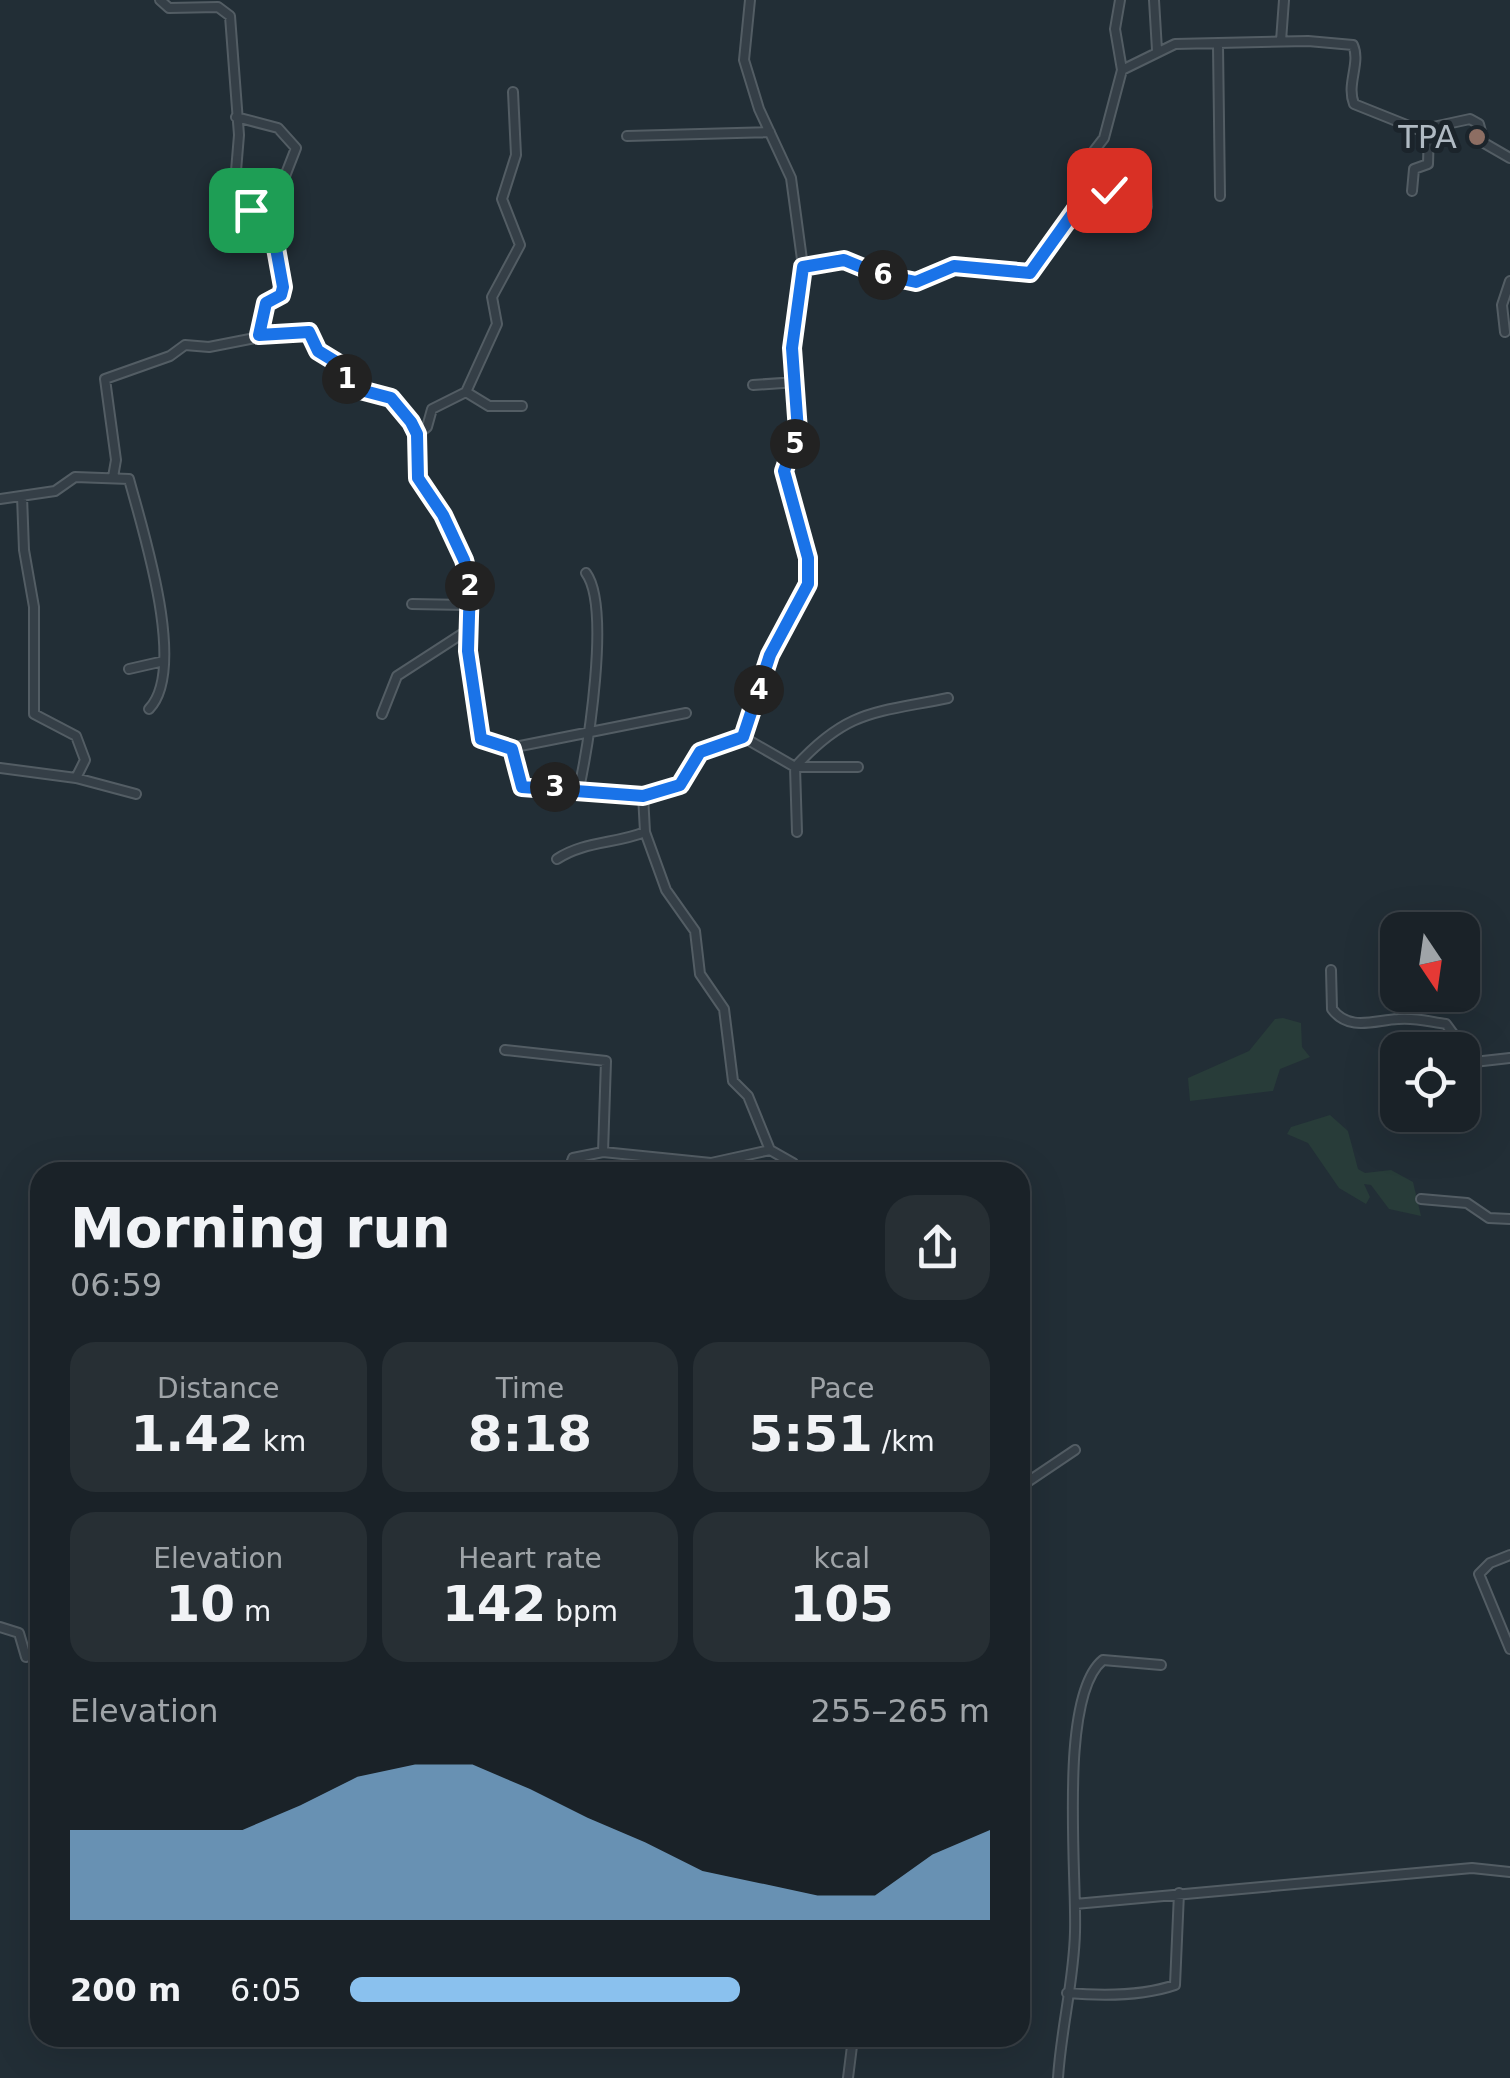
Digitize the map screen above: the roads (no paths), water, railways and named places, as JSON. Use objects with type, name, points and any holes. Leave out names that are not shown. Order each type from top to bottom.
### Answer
[{"type":"street","points":[[160,0],[168,8],[218,7],[230,16],[236,117],[234,195],[272,226],[283,287],[281,295],[266,303],[259,335]]},
{"type":"street","points":[[743,737],[770,655],[808,584],[808,558],[784,471],[798,431],[792,348],[803,267],[792,178],[770,132],[744,60],[750,0]]},
{"type":"street","points":[[803,267],[844,260],[878,274],[916,282],[954,266],[1030,273],[1078,206],[1084,164],[1104,138],[1122,70],[1115,30],[1120,0]]},
{"type":"street","points":[[1154,0],[1157,50]]},
{"type":"street","points":[[1281,42],[1284,0]]},
{"type":"street","points":[[1122,70],[1175,44],[1353,45],[1357,51],[1352,102],[1400,124],[1429,130],[1474,120],[1482,142],[1510,158]]},
{"type":"street","points":[[1218,46],[1220,196]]},
{"type":"street","points":[[417,434],[428,427],[434,407],[466,392],[497,324],[492,298],[520,246],[502,199],[516,155],[513,92]]},
{"type":"street","points":[[236,117],[278,128],[296,148],[280,188],[251,210]]},
{"type":"street","points":[[1412,191],[1414,169],[1428,164],[1429,130]]},
{"type":"street","points":[[627,136],[770,132]]},
{"type":"street","points":[[1081,184],[1109,190],[1146,188],[1147,207]]},
{"type":"street","points":[[1505,332],[1502,305],[1510,281]]},
{"type":"street","points":[[113,477],[116,460],[105,379],[170,356],[185,345],[209,346],[259,335],[309,332],[320,354],[341,365],[349,384],[359,392],[391,398],[417,434],[416,472],[464,560],[470,582],[466,605],[468,630],[480,736],[485,742],[510,748],[686,714]]},
{"type":"street","points":[[753,385],[797,382]]},
{"type":"street","points":[[466,392],[489,406],[522,406]]},
{"type":"street","points":[[0,499],[57,490],[75,477],[129,478],[146,538],[164,661],[159,696],[149,709]]},
{"type":"street","points":[[22,496],[24,550],[34,607],[34,714],[76,736],[84,760],[76,778]]},
{"type":"street","points":[[578,793],[592,730],[591,683],[599,606],[595,586],[586,573]]},
{"type":"street","points":[[412,604],[466,605]]},
{"type":"street","points":[[382,714],[396,676],[468,630]]},
{"type":"street","points":[[129,668],[164,661]]},
{"type":"street","points":[[798,832],[795,766],[834,728],[856,717],[948,698]]},
{"type":"street","points":[[510,748],[522,787],[578,793],[643,796],[680,785],[700,752],[743,737],[795,766],[858,767]]},
{"type":"street","points":[[0,768],[76,778],[136,794]]},
{"type":"street","points":[[643,796],[645,832],[668,896],[698,936],[700,974],[724,1008],[733,1080],[748,1096],[770,1150],[792,1162]]},
{"type":"street","points":[[556,859],[584,844],[614,842],[645,832]]},
{"type":"street","points":[[1331,970],[1332,1009],[1340,1017],[1368,1025],[1400,1018],[1446,1024],[1474,1062],[1510,1058]]},
{"type":"street","points":[[505,1050],[606,1062],[602,1152]]},
{"type":"street","points":[[708,1162],[770,1150]]},
{"type":"street","points":[[571,1162],[572,1158],[602,1152],[682,1162]]},
{"type":"street","points":[[1421,1199],[1467,1203],[1489,1218],[1510,1218]]},
{"type":"street","points":[[1030,1481],[1075,1450]]},
{"type":"street","points":[[1510,1555],[1480,1574],[1510,1649]]},
{"type":"street","points":[[0,1627],[19,1633],[26,1657]]},
{"type":"street","points":[[1058,2078],[1075,1904],[1073,1789],[1080,1722],[1091,1672],[1103,1660],[1112,1658],[1161,1664]]},
{"type":"street","points":[[1075,1904],[1472,1868],[1510,1872]]},
{"type":"street","points":[[1068,1993],[1114,1997],[1131,1990],[1176,1985],[1179,1893]]},
{"type":"street","points":[[848,2078],[852,2047]]},
{"type":"place","name":"TPA","points":[[1477,137]]}]
